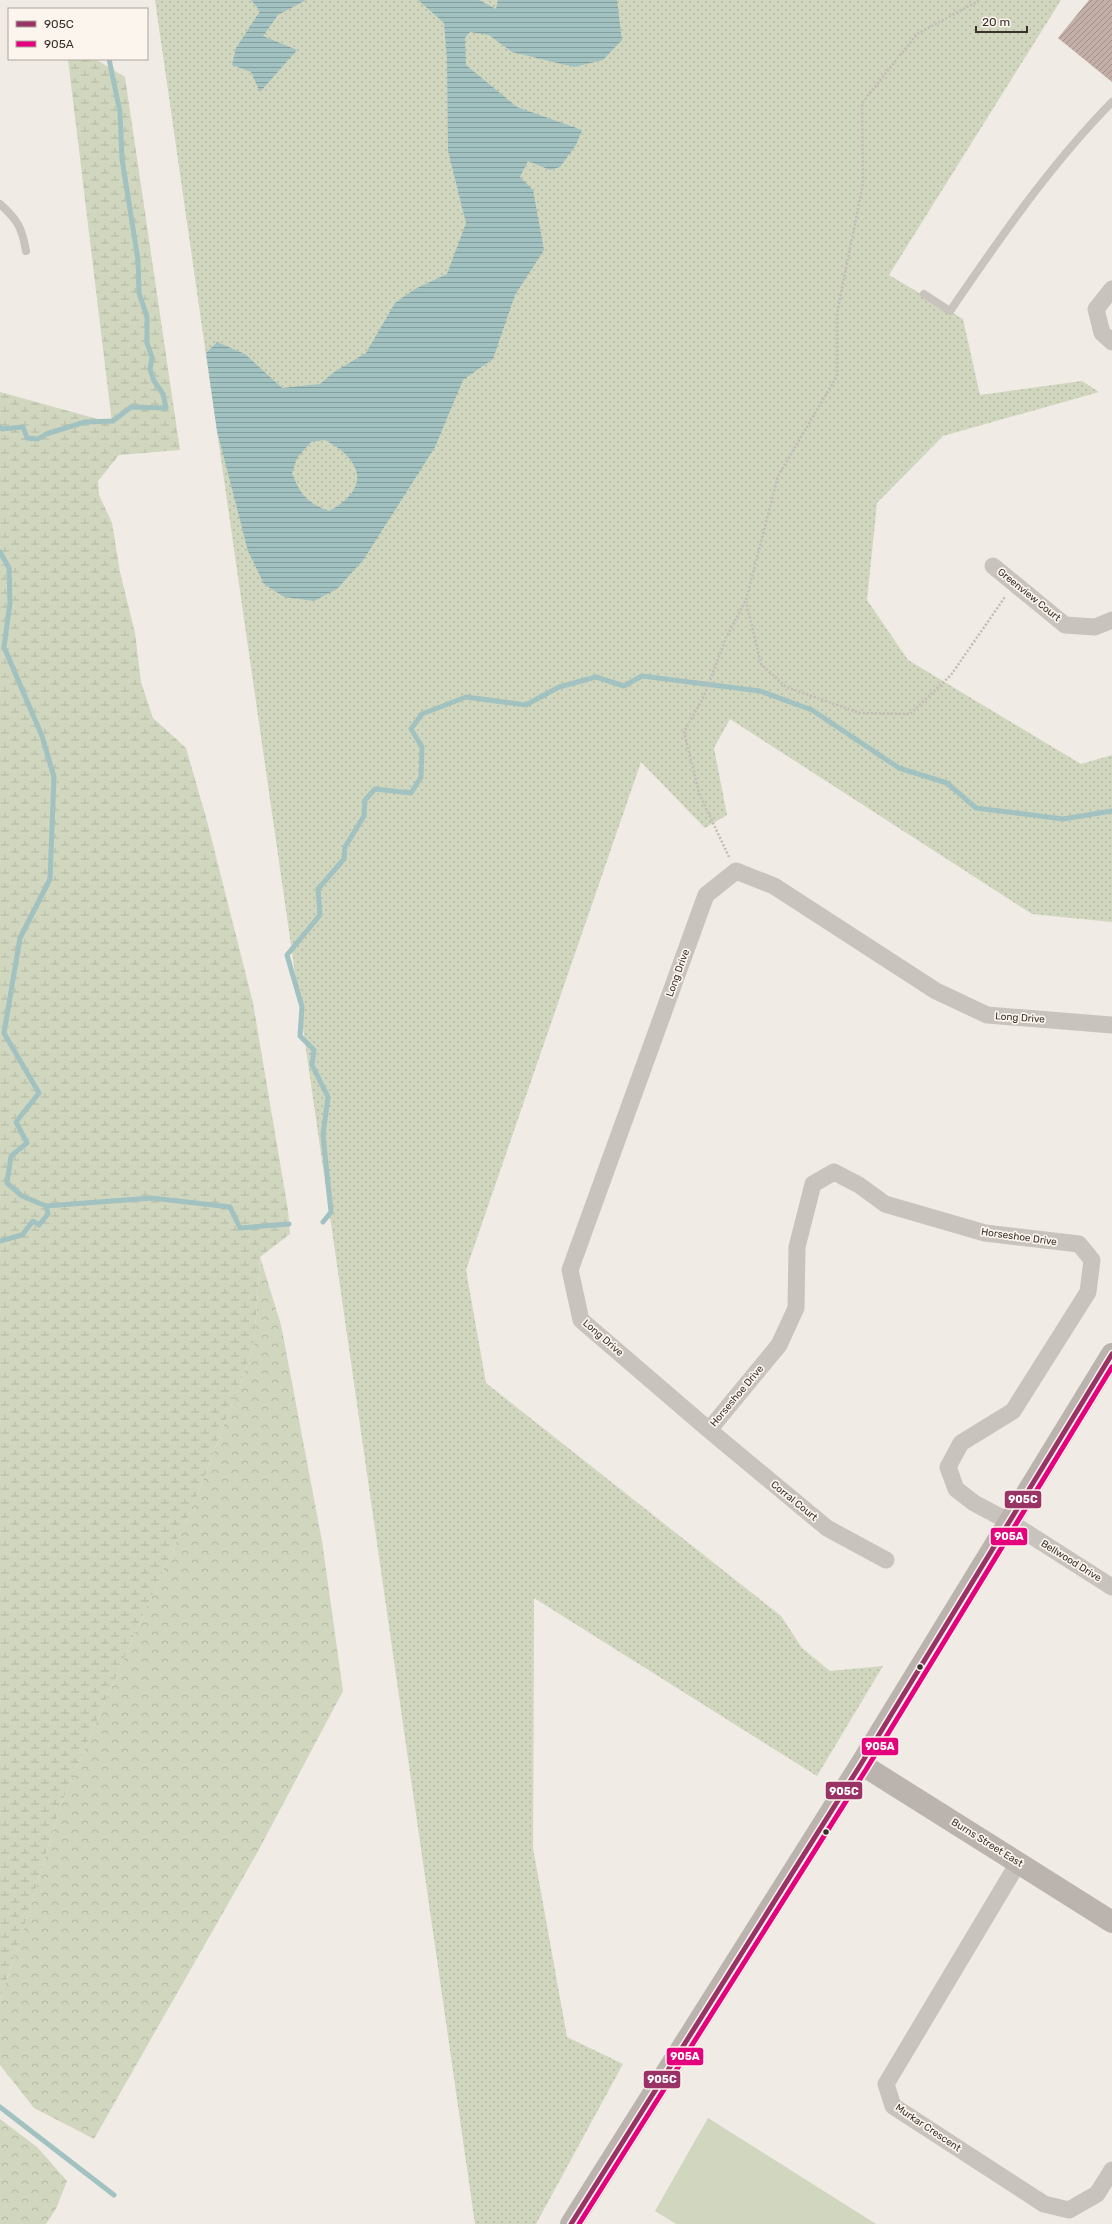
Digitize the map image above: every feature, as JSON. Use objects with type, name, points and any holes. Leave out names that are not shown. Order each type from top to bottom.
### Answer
[{"type":"main road","points":[[571,2224],[861,1764],[1112,1354]]},
{"type":"main road","name":"Burns Street East","points":[[861,1764],[1112,1922]]},
{"type":"street","points":[[1112,289],[1096,309],[1102,333],[1112,342]]},
{"type":"street","name":"Greenview Court","points":[[993,566],[1065,624],[1095,627],[1112,620]]},
{"type":"street","name":"Long Drive","points":[[709,1430],[581,1320],[570,1270],[706,895],[736,872],[774,886],[936,991],[987,1015],[1112,1025]]},
{"type":"street","name":"Horseshoe Drive","points":[[709,1430],[779,1345],[796,1308],[797,1247],[813,1184],[834,1172],[859,1185],[886,1204],[985,1233],[1079,1244],[1092,1260],[1088,1292],[1013,1411],[961,1443],[948,1468],[956,1489],[974,1503],[1010,1522]]},
{"type":"street","name":"Corral Court","points":[[709,1430],[827,1528],[886,1560]]},
{"type":"street","name":"Bellwood Drive","points":[[1010,1522],[1112,1587]]},
{"type":"street","name":"Murkar Crescent","points":[[1018,1863],[886,2084],[893,2106],[1044,2204],[1069,2210],[1097,2194],[1112,2170]]},
{"type":"lane","points":[[924,294],[950,311],[1006,230],[1082,132],[1112,102]]},
{"type":"lane","points":[[0,204],[13,216],[22,230],[26,251]]},
{"type":"path","points":[[736,872],[699,793],[684,732],[704,696],[726,638],[746,600],[778,476],[837,376],[837,313],[863,184],[862,103],[917,34],[980,0]]},
{"type":"path","points":[[746,600],[761,664],[786,687],[860,713],[910,714],[951,675],[1014,583]]},
{"type":"green space","points":[[155,0],[1061,0],[889,275],[963,319],[980,395],[1082,381],[1099,392],[943,436],[877,503],[867,600],[908,660],[1081,764],[1112,755],[1112,922],[1032,914],[730,719],[714,748],[727,815],[705,828],[641,762],[466,1270],[486,1383],[781,1616],[802,1648],[830,1671],[883,1666],[817,1776],[534,1598],[533,1848],[567,2037],[623,2064],[536,2224],[475,2224]]},
{"type":"green space","points":[[68,60],[97,60],[125,77],[180,450],[119,455],[98,481],[99,495],[112,523],[120,572],[135,633],[141,682],[153,718],[186,748],[207,821],[253,1003],[288,1210],[290,1234],[260,1257],[254,1346],[197,1496],[130,1644],[61,1804],[18,1947],[0,1999],[0,392],[112,423]]},
{"type":"green space","points":[[260,1257],[281,1325],[322,1541],[343,1691],[257,1853],[94,2139],[34,2108],[0,2065],[0,1999],[18,1947],[61,1804],[130,1644],[197,1496],[254,1346]]},
{"type":"green space","points":[[708,2118],[876,2224],[676,2224],[655,2211]]},
{"type":"green space","points":[[0,2119],[37,2147],[67,2181],[56,2209],[46,2224],[0,2224]]},
{"type":"water","points":[[251,0],[306,0],[278,15],[263,36],[297,50],[260,92],[251,72],[232,65],[236,48],[260,11]]},
{"type":"water","points":[[418,0],[479,0],[496,9],[498,0],[617,0],[622,40],[603,60],[574,67],[512,52],[489,35],[470,32],[465,38],[466,65],[517,107],[582,130],[576,145],[560,167],[550,170],[528,161],[520,177],[533,190],[544,250],[515,295],[493,359],[463,380],[435,447],[364,559],[337,589],[314,601],[284,597],[264,584],[248,551],[217,431],[206,353],[217,342],[245,354],[282,388],[320,384],[334,372],[366,353],[395,303],[415,289],[447,274],[466,223],[448,151],[447,58],[444,23]],"holes":[[[325,440],[348,456],[354,465],[357,475],[356,484],[351,493],[342,502],[329,511],[315,505],[302,493],[292,473],[297,458],[311,442]]]},
{"type":"building","points":[[1089,0],[1112,0],[1112,82],[1058,38]]},
{"type":"waterway","points":[[0,427],[2,429],[23,427],[27,438],[38,439],[46,434],[85,422],[113,421],[131,407],[166,408],[163,394],[154,381],[150,369],[152,357],[147,343],[147,317],[139,293],[138,260],[122,159],[120,112],[109,60]]},
{"type":"waterway","points":[[0,552],[9,568],[10,603],[4,647],[42,736],[54,777],[50,879],[20,938],[4,1033],[39,1093],[16,1122],[27,1143],[11,1156],[7,1183],[22,1196],[46,1206],[48,1214],[39,1225],[33,1221],[22,1235],[0,1241]]},
{"type":"waterway","points":[[323,1222],[331,1212],[323,1135],[328,1097],[312,1065],[314,1050],[300,1036],[302,1007],[287,955],[320,915],[318,889],[344,859],[345,847],[364,816],[365,800],[375,789],[411,793],[421,777],[422,747],[411,729],[422,714],[466,697],[526,705],[559,687],[596,677],[624,686],[642,676],[760,691],[812,710],[899,768],[947,783],[976,808],[1063,819],[1112,811]]},
{"type":"waterway","points":[[46,1206],[152,1198],[230,1207],[240,1228],[289,1224]]},
{"type":"waterway","points":[[0,2107],[114,2195]]},
{"type":"transit line","name":"905C","points":[[571,2224],[861,1764],[1112,1354]]},
{"type":"transit line","name":"905A","points":[[579,2224],[867,1768],[1112,1367]]}]
